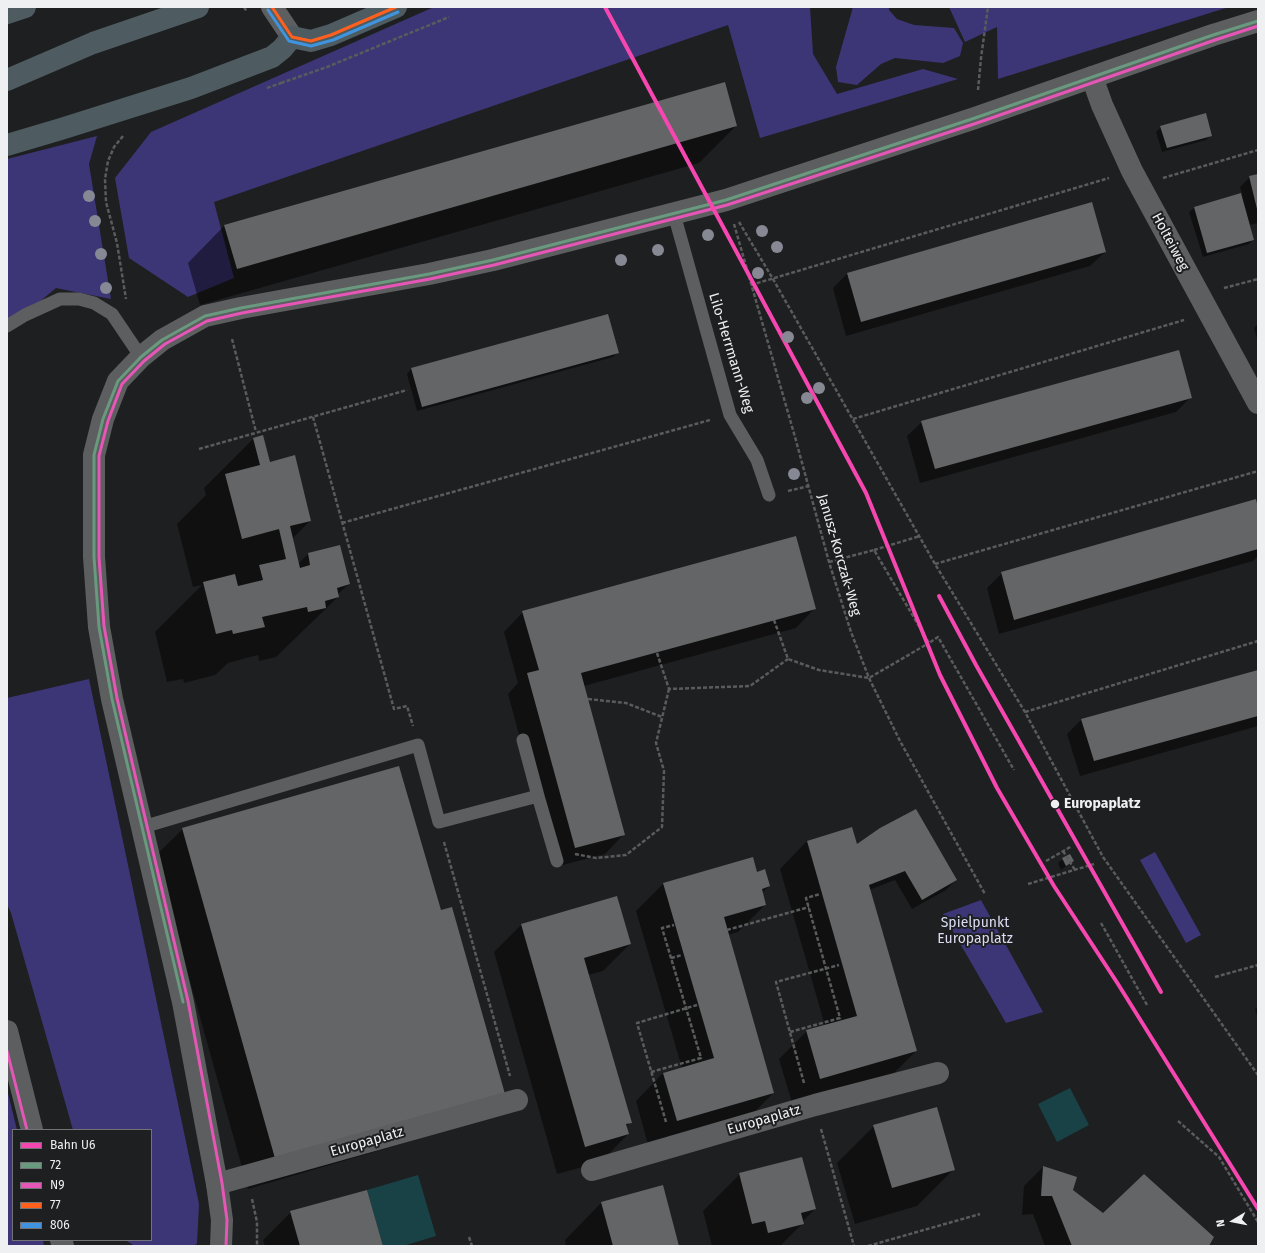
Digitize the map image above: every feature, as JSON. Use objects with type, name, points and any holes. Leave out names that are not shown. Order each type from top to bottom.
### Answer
[{"type":"highway","points":[[7,13],[25,7]]},
{"type":"highway","points":[[7,80],[93,43],[198,7]]},
{"type":"highway","points":[[7,145],[61,130],[191,88],[272,57],[282,49],[292,37],[311,41],[331,35],[396,7]]},
{"type":"street","points":[[272,7],[292,37]]},
{"type":"street","points":[[221,1246],[222,1220],[217,1184],[183,1002],[112,699],[99,627],[94,557],[94,455],[103,419],[118,381],[141,357],[162,340],[205,316],[493,260],[726,200],[975,118],[1213,34],[1258,21]]},
{"type":"street","name":"Holteiweg","points":[[1092,77],[1102,105],[1135,178],[1258,403]]},
{"type":"street","points":[[7,1031],[32,1129]]},
{"type":"street","name":"Europaplatz","points":[[592,1170],[815,1105],[938,1073]]},
{"type":"street","name":"Europaplatz","points":[[217,1184],[517,1100]]},
{"type":"lane","name":"Lilo-Herrmann-Weg","points":[[674,214],[730,415],[756,460],[770,495]]},
{"type":"lane","points":[[7,326],[25,315],[60,299],[79,299],[94,303],[112,314],[141,357]]},
{"type":"lane","points":[[523,740],[555,855]]},
{"type":"lane","points":[[142,827],[418,745],[438,822],[538,796]]},
{"type":"path","points":[[975,118],[988,7]]},
{"type":"path","points":[[266,88],[327,67],[449,17]]},
{"type":"path","points":[[272,57],[281,84]]},
{"type":"path","points":[[127,131],[114,148],[108,161],[105,179],[106,202],[117,243],[127,304]]},
{"type":"path","points":[[751,285],[1135,178],[1258,150]]},
{"type":"path","points":[[726,200],[773,279],[935,564],[1025,712],[1103,857],[1258,1075]]},
{"type":"path","name":"Janusz-Korczak-Weg","points":[[726,200],[829,562],[851,632],[869,678],[900,741],[985,894]]},
{"type":"path","points":[[853,419],[1204,304],[1258,279]]},
{"type":"path","points":[[232,339],[256,432]]},
{"type":"path","points":[[199,449],[407,390]]},
{"type":"path","points":[[342,523],[730,415]]},
{"type":"path","points":[[313,417],[394,709],[407,706],[418,745]]},
{"type":"path","points":[[935,564],[1258,471]]},
{"type":"path","points":[[829,562],[920,536]]},
{"type":"path","points":[[874,550],[929,643]]},
{"type":"path","points":[[774,620],[788,659]]},
{"type":"path","points":[[788,659],[819,670],[869,678],[938,637],[1014,770]]},
{"type":"path","points":[[1025,712],[1258,641]]},
{"type":"path","points":[[555,855],[596,858],[626,855],[662,827],[664,771],[656,743],[669,689],[657,652]]},
{"type":"path","points":[[669,689],[750,686],[788,659]]},
{"type":"path","points":[[588,699],[626,702],[662,716]]},
{"type":"path","points":[[438,822],[517,1100]]},
{"type":"path","points":[[1046,861],[1072,846]]},
{"type":"path","points":[[1063,851],[1075,870]]},
{"type":"path","points":[[1028,884],[1094,864]]},
{"type":"path","points":[[790,1032],[840,1018],[806,898],[820,894]]},
{"type":"path","points":[[727,930],[809,907]]},
{"type":"path","points":[[1101,923],[1147,1006]]},
{"type":"path","points":[[651,1072],[701,1058],[662,928],[674,925]]},
{"type":"path","points":[[671,958],[682,955]]},
{"type":"path","points":[[1215,977],[1258,965]]},
{"type":"path","points":[[673,1146],[637,1023],[697,1006]]},
{"type":"path","points":[[1178,1121],[1219,1157],[1258,1222]]},
{"type":"path","points":[[248,1176],[256,1222],[257,1246]]},
{"type":"path","points":[[868,1246],[980,1214]]},
{"type":"path","points":[[469,1237],[472,1246]]},
{"type":"green space","points":[[434,7],[810,7],[813,54],[837,94],[923,69],[958,79],[760,138],[728,25],[214,202],[234,278],[188,297],[129,258],[115,178],[151,132]]},
{"type":"green space","points":[[853,7],[889,7],[889,10],[897,19],[914,25],[954,28],[963,43],[960,56],[943,63],[895,58],[881,64],[857,85],[838,82],[836,67]]},
{"type":"green space","points":[[949,7],[1229,7],[998,79],[997,27],[965,42]]},
{"type":"green space","points":[[97,136],[89,164],[111,299],[56,288],[7,329],[7,159]]},
{"type":"green space","points":[[89,679],[199,1204],[197,1244],[191,1246],[135,1246],[127,1241],[152,1241],[152,1129],[73,1129],[11,913],[7,904],[7,698]]},
{"type":"green space","points":[[1155,852],[1201,935],[1186,943],[1140,860]]},
{"type":"green space","name":"Spielpunkt Europaplatz","points":[[981,900],[1043,1012],[1006,1023],[943,914]]},
{"type":"green space","points":[[7,1089],[17,1129],[12,1129],[12,1241],[43,1241],[44,1246],[7,1246]]},
{"type":"water","points":[[1070,1088],[1089,1125],[1057,1142],[1038,1104]]},
{"type":"water","points":[[418,1175],[436,1236],[403,1246],[383,1246],[367,1190]]},
{"type":"building","points":[[725,82],[737,126],[237,269],[224,225]]},
{"type":"building","points":[[1206,113],[1212,136],[1167,148],[1160,126]]},
{"type":"building","points":[[1258,174],[1258,209],[1257,209],[1249,176]]},
{"type":"building","points":[[1241,193],[1254,240],[1207,253],[1194,207]]},
{"type":"building","points":[[1092,202],[1106,252],[861,322],[847,273]]},
{"type":"building","points":[[608,314],[619,353],[422,407],[411,368]]},
{"type":"building","points":[[1179,350],[1192,398],[935,469],[921,421]]},
{"type":"building","points":[[263,435],[270,462],[295,455],[311,521],[290,526],[300,568],[310,565],[308,553],[340,545],[350,584],[337,588],[339,597],[325,601],[326,608],[308,612],[307,607],[262,617],[265,627],[233,634],[232,630],[216,634],[203,582],[235,574],[238,586],[263,580],[259,565],[286,559],[279,529],[242,539],[225,474],[260,465],[253,438]]},
{"type":"building","points":[[1256,499],[1258,508],[1258,549],[1014,620],[1001,572]]},
{"type":"building","points":[[796,536],[816,609],[581,673],[625,835],[575,848],[527,673],[539,670],[522,611]]},
{"type":"building","points":[[1258,670],[1258,716],[1094,761],[1081,719]]},
{"type":"building","points":[[399,766],[441,910],[452,907],[505,1094],[276,1162],[182,828]]},
{"type":"building","points":[[916,809],[957,880],[922,900],[905,871],[869,885],[917,1051],[820,1079],[806,1030],[857,1016],[807,841],[852,827],[857,844],[880,828]]},
{"type":"building","points":[[1070,854],[1074,861],[1066,866],[1062,858]]},
{"type":"building","points":[[753,857],[757,872],[765,869],[770,886],[762,889],[766,905],[724,917],[774,1093],[677,1121],[663,1073],[714,1058],[663,883]]},
{"type":"building","points":[[617,896],[631,944],[584,958],[632,1123],[626,1124],[629,1134],[585,1147],[521,924]]},
{"type":"building","points":[[937,1107],[955,1170],[892,1188],[873,1125]]},
{"type":"building","points":[[802,1157],[816,1209],[801,1213],[804,1224],[768,1233],[765,1221],[752,1224],[739,1173]]},
{"type":"building","points":[[1043,1166],[1077,1177],[1073,1190],[1103,1213],[1144,1174],[1214,1237],[1209,1246],[1072,1246],[1052,1196],[1041,1196]]},
{"type":"building","points":[[663,1185],[679,1246],[613,1246],[601,1202]]},
{"type":"building","points":[[367,1190],[383,1246],[300,1246],[290,1211]]},
{"type":"rail line","name":"U6","points":[[605,7],[866,493],[940,675],[997,788],[1054,886],[1118,984],[1258,1209]]},
{"type":"rail line","name":"U6","points":[[939,596],[976,665],[1161,992]]},
{"type":"transit line","name":"77","points":[[272,7],[292,37],[311,41],[331,35],[396,7]]},
{"type":"transit line","name":"806","points":[[268,10],[289,41],[311,46],[333,40],[398,12]]},
{"type":"transit line","name":"72","points":[[183,1002],[112,699],[99,627],[94,557],[94,455],[103,419],[118,381],[141,357],[162,340],[205,316],[241,308],[429,274],[493,260],[726,200],[975,118],[1213,35],[1258,21]]},
{"type":"transit line","name":"N9","points":[[226,1246],[227,1220],[222,1183],[188,1001],[117,698],[104,626],[99,557],[99,456],[108,421],[122,384],[144,361],[165,344],[207,321],[242,313],[430,279],[494,265],[727,205],[977,123],[1258,26]]},
{"type":"transit line","name":"N9","points":[[7,1051],[27,1129]]},
{"type":"place","name":"Europaplatz","points":[[1055,804]]}]
